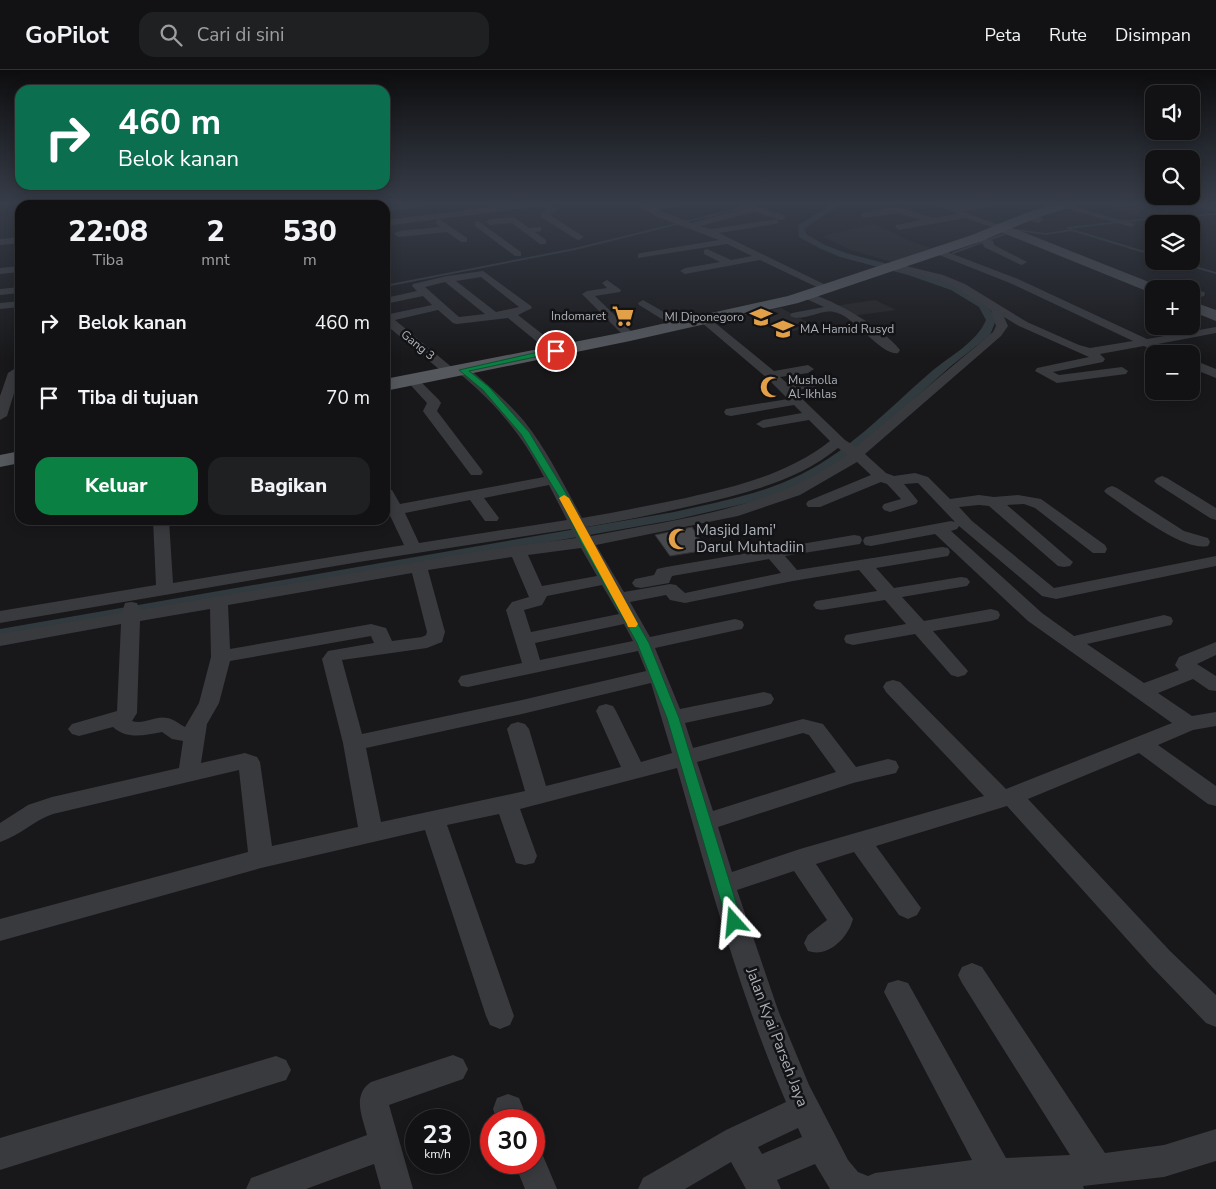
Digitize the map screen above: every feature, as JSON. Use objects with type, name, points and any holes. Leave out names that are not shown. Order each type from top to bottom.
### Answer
[{"type":"main road","points":[[390,384],[679,325],[799,304],[829,289],[937,255]]},
{"type":"main road","points":[[1070,255],[1145,285]]},
{"type":"main road","points":[[1200,303],[1216,316]]},
{"type":"main road","points":[[0,461],[15,458]]},
{"type":"street","points":[[641,256],[646,255]]},
{"type":"street","points":[[714,255],[730,263]]},
{"type":"street","points":[[756,255],[829,289]]},
{"type":"street","points":[[949,255],[1014,281],[1151,345]]},
{"type":"street","points":[[1008,255],[1022,262]]},
{"type":"street","points":[[685,271],[774,256]]},
{"type":"street","points":[[903,267],[964,282]]},
{"type":"street","points":[[903,267],[916,279],[948,292]]},
{"type":"street","points":[[903,267],[949,281],[986,300],[1023,324],[1075,348],[1090,352],[1216,330]]},
{"type":"street","points":[[0,271],[15,270]]},
{"type":"street","points":[[483,274],[527,308],[510,314],[457,321],[424,293],[418,285],[483,274]]},
{"type":"street","points":[[447,279],[494,316]]},
{"type":"street","points":[[607,283],[616,290],[585,291],[630,336]]},
{"type":"street","points":[[0,292],[15,290]]},
{"type":"street","points":[[390,300],[424,293]]},
{"type":"street","points":[[0,640],[131,606],[165,590],[414,549],[582,533],[732,513],[795,492],[823,478],[855,454],[997,334],[1002,326],[999,315],[986,300]]},
{"type":"street","points":[[597,304],[611,302]]},
{"type":"street","points":[[643,303],[679,325]]},
{"type":"street","points":[[0,306],[15,304]]},
{"type":"street","points":[[799,304],[815,312],[836,308]]},
{"type":"street","points":[[799,304],[836,308],[860,322],[894,350]]},
{"type":"street","points":[[390,318],[440,306]]},
{"type":"street","points":[[510,314],[556,351]]},
{"type":"street","points":[[705,320],[771,375],[839,442],[904,492],[910,501],[890,507]]},
{"type":"street","name":"Gang 3","points":[[390,322],[457,371]]},
{"type":"street","points":[[1090,352],[1099,360],[1041,371],[1057,379],[1122,370]]},
{"type":"street","points":[[1200,367],[1216,374]]},
{"type":"street","points":[[771,375],[808,369]]},
{"type":"street","name":"Jalan Kyai Parseh Jaya","points":[[457,371],[486,388],[525,432],[552,480],[566,500],[582,533],[622,594],[657,675],[673,718],[722,885],[758,995],[804,1109],[822,1144],[850,1187],[860,1189]]},
{"type":"street","points":[[0,375],[15,372]]},
{"type":"street","points":[[2,408],[15,377]]},
{"type":"street","points":[[412,380],[434,403],[430,411],[476,472]]},
{"type":"street","points":[[784,388],[830,380]]},
{"type":"street","points":[[731,412],[797,401]]},
{"type":"street","points":[[2,408],[15,404]]},
{"type":"street","points":[[763,424],[812,416]]},
{"type":"street","points":[[0,617],[131,606],[219,602],[419,567],[518,552],[680,504],[774,480],[824,453],[839,442]]},
{"type":"street","points":[[814,504],[886,479],[919,478],[948,504],[966,524],[1048,592],[1056,594],[1216,561]]},
{"type":"street","points":[[395,510],[552,480]]},
{"type":"street","points":[[1162,481],[1216,515]]},
{"type":"street","points":[[1112,490],[1178,534],[1209,541],[1216,552]]},
{"type":"street","points":[[474,495],[492,518]]},
{"type":"street","points":[[390,499],[414,549]]},
{"type":"street","points":[[948,504],[979,500],[994,502],[1017,499],[1030,500],[1099,549]]},
{"type":"street","points":[[994,502],[1064,562]]},
{"type":"street","points":[[942,552],[793,576],[685,598],[676,596],[666,584],[664,573],[773,553],[966,524]]},
{"type":"street","points":[[161,525],[165,590]]},
{"type":"street","points":[[939,528],[1035,617],[1188,724]]},
{"type":"street","points":[[518,552],[538,597],[536,601],[515,608],[533,667]]},
{"type":"street","points":[[773,553],[793,576]]},
{"type":"street","points":[[864,565],[958,671]]},
{"type":"street","points":[[371,832],[354,743],[332,659],[335,656],[427,642],[436,636],[419,567]]},
{"type":"street","points":[[822,605],[961,582]]},
{"type":"street","points":[[525,639],[622,594],[666,584]]},
{"type":"street","points":[[536,594],[622,594]]},
{"type":"street","points":[[189,773],[196,724],[210,703],[221,657],[219,602]]},
{"type":"street","points":[[79,729],[118,720],[126,716],[131,606]]},
{"type":"street","points":[[853,639],[991,615]]},
{"type":"street","points":[[1072,642],[1164,621]]},
{"type":"street","points":[[468,681],[735,624]]},
{"type":"street","points":[[221,657],[371,630],[379,632],[386,648]]},
{"type":"street","points":[[1216,648],[1186,661],[1185,665],[1216,685]]},
{"type":"street","points":[[1142,692],[1194,671]]},
{"type":"street","points":[[354,743],[522,707],[657,675]]},
{"type":"street","points":[[894,686],[1006,797],[1216,1014]]},
{"type":"street","points":[[673,718],[764,699]]},
{"type":"street","points":[[606,711],[634,771]]},
{"type":"street","points":[[722,885],[800,859],[1006,797],[1188,724],[1216,718]]},
{"type":"street","points":[[118,720],[124,727],[132,730],[165,724],[180,734],[194,735]]},
{"type":"street","points":[[0,930],[261,858],[371,832],[538,797],[803,726],[816,729],[851,776]]},
{"type":"street","points":[[518,729],[538,797]]},
{"type":"street","points":[[1141,744],[1216,798]]},
{"type":"street","points":[[0,833],[15,826],[36,811],[189,773],[238,762],[249,762],[261,858]]},
{"type":"street","points":[[704,822],[851,776],[888,767]]},
{"type":"street","points":[[507,804],[525,856]]},
{"type":"street","points":[[433,819],[500,1016]]},
{"type":"street","points":[[860,841],[908,908]]},
{"type":"street","points":[[800,859],[840,919],[838,927],[817,943]]},
{"type":"street","points":[[972,975],[1097,1168]]},
{"type":"street","points":[[898,992],[997,1174]]},
{"type":"street","points":[[397,1189],[374,1104],[375,1097],[382,1092],[453,1069]]},
{"type":"street","points":[[0,1154],[276,1070]]},
{"type":"street","points":[[654,1189],[738,1141],[804,1109]]},
{"type":"street","points":[[738,1141],[760,1181],[822,1144]]},
{"type":"street","points":[[262,1189],[386,1144]]},
{"type":"street","points":[[875,1189],[910,1187],[997,1174],[1062,1180],[1097,1168],[1172,1160],[1191,1156],[1216,1145]]},
{"type":"street","points":[[535,1174],[541,1189]]},
{"type":"shaded area","points":[[869,255],[911,255],[892,262]]},
{"type":"shaded area","points":[[875,300],[896,310],[852,316],[834,306]]},
{"type":"shaded area","points":[[781,308],[816,327],[781,333],[751,314]]},
{"type":"building","name":"Masjid Jami' Darul Muhtadiin","points":[[692,527],[707,550],[670,556],[655,535]]},
{"type":"waterway","points":[[390,285],[543,255]]},
{"type":"waterway","points":[[0,634],[674,516],[751,498],[796,482],[826,465],[857,443],[947,364],[986,333],[991,320],[983,306],[954,288],[933,279],[844,255]]},
{"type":"waterway","points":[[1200,268],[1216,273]]},
{"type":"slow traffic","points":[[564,498],[586,542],[632,624]]},
{"type":"place","name":"Indomaret","points":[[623,316]]},
{"type":"place","name":"MI Diponegoro","points":[[761,317]]},
{"type":"place","name":"MA Hamid Rusyd","points":[[783,329]]},
{"type":"place","name":"Musholla Al-Ikhlas","points":[[771,387]]},
{"type":"place","name":"Masjid Jami' Darul Muhtadiin","points":[[679,539]]},
{"type":"route","points":[[556,351],[463,370],[486,388],[525,432],[552,480],[566,500],[586,542],[643,643],[673,718],[734,922]]}]
